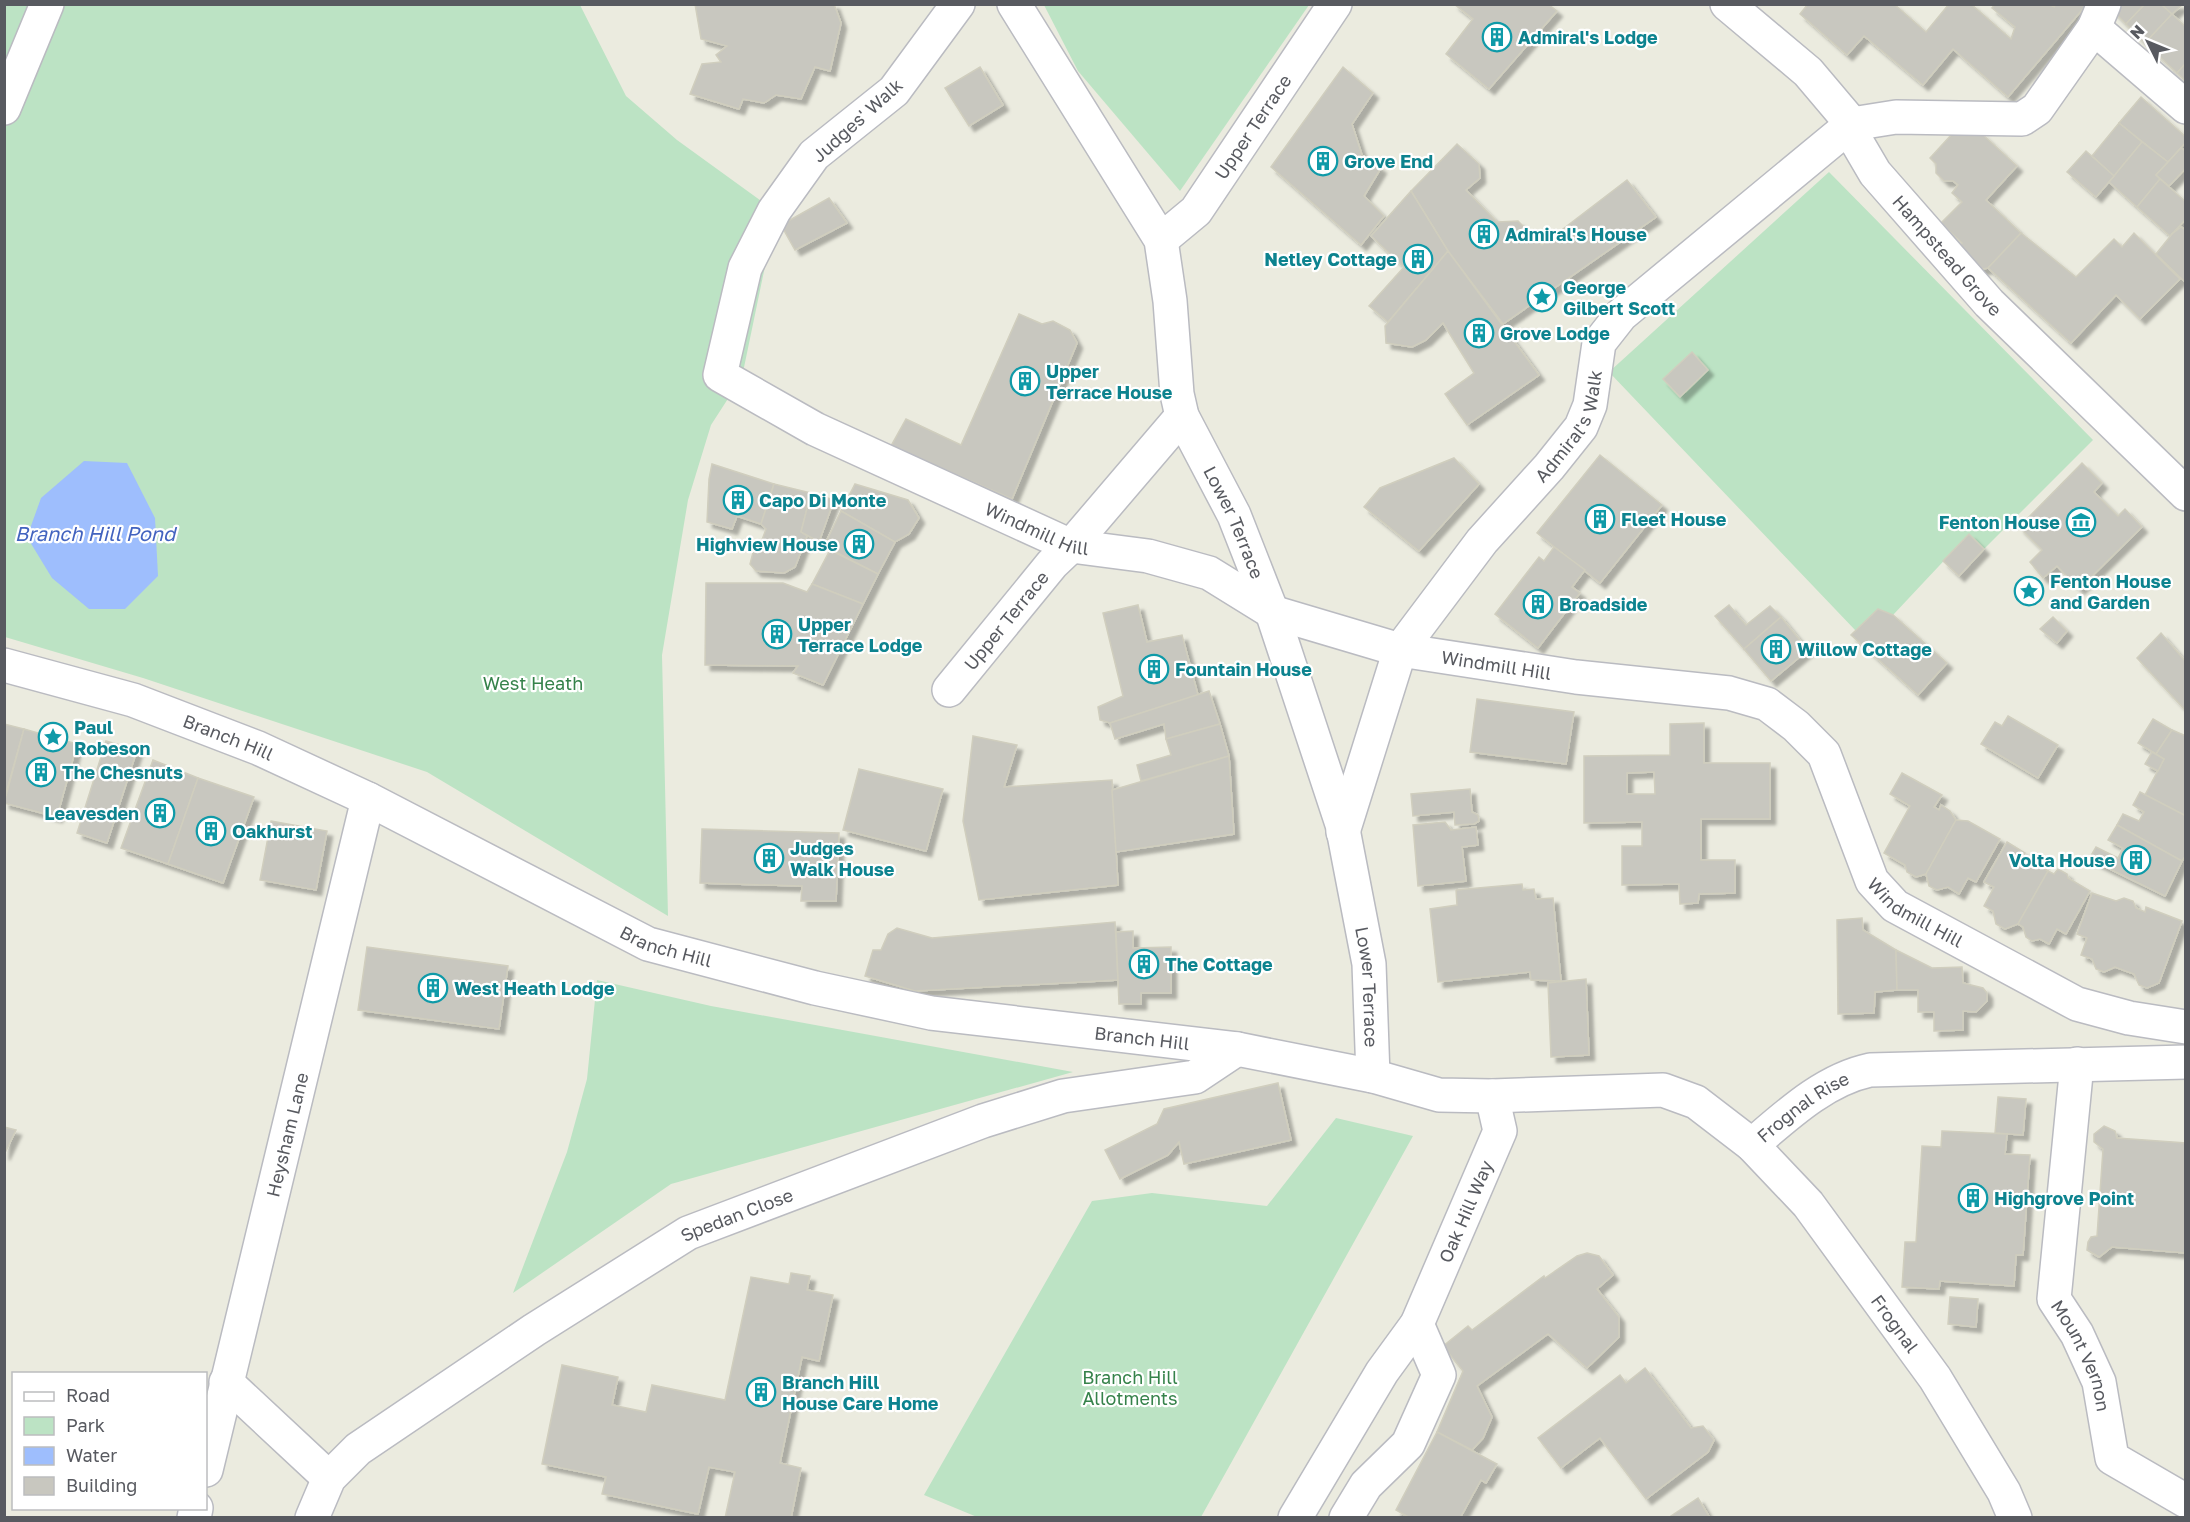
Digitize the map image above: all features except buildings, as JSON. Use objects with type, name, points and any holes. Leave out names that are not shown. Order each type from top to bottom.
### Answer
[{"type":"street","points":[[4,108],[47,4]]},
{"type":"street","name":"Judges' Walk","points":[[720,375],[746,268],[774,211],[814,155],[894,91],[958,4]]},
{"type":"street","name":"Lower Terrace","points":[[1014,4],[1161,240],[1170,301],[1177,394],[1182,416],[1234,515],[1272,612],[1343,832],[1369,964],[1373,1076]]},
{"type":"street","name":"Upper Terrace","points":[[1161,240],[1196,211],[1335,4]]},
{"type":"street","name":"Hampstead Grove","points":[[1727,4],[1808,72],[1852,124],[1858,144],[1875,173],[1989,303],[2186,494]]},
{"type":"street","points":[[1852,124],[1896,117],[2022,119],[2037,109],[2099,16],[2186,107]]},
{"type":"street","name":"Admiral's Walk","points":[[1343,832],[1400,650],[1482,541],[1549,467],[1581,427],[1590,405],[1599,343],[1621,315],[1852,124]]},
{"type":"street","name":"Windmill Hill","points":[[720,375],[815,429],[1071,546],[1148,556],[1209,573],[1272,612],[1400,650],[1576,677],[1729,693],[1767,704],[1796,726],[1824,754],[1872,881],[1895,906],[2077,1004],[2129,1018],[2186,1027]]},
{"type":"street","name":"Upper Terrace","points":[[950,690],[1052,564],[1071,546],[1182,416]]},
{"type":"street","name":"Branch Hill","points":[[4,665],[133,700],[258,748],[368,799],[648,944],[815,988],[932,1012],[1237,1049],[1373,1076]]},
{"type":"street","name":"Heysham Lane","points":[[207,1466],[368,799]]},
{"type":"street","name":"Spedan Close","points":[[312,1518],[329,1478],[358,1449],[534,1330],[688,1233],[983,1121],[1063,1096],[1195,1077],[1237,1049]]},
{"type":"street","name":"Frognal Rise","points":[[1373,1076],[1439,1095],[1492,1096],[1628,1089],[1663,1090],[1695,1102],[1752,1145],[1792,1112],[1834,1083],[1854,1073],[1870,1070],[2186,1062]]},
{"type":"street","name":"Mount Vernon","points":[[2077,1064],[2054,1299],[2077,1334],[2100,1382],[2112,1458],[2186,1501]]},
{"type":"street","name":"Oak Hill Way","points":[[1295,1518],[1382,1372],[1417,1324],[1500,1131],[1492,1096]]},
{"type":"street","name":"Frognal","points":[[1752,1145],[1808,1204],[1935,1378],[2004,1492],[2015,1518]]},
{"type":"street","points":[[1346,1518],[1366,1485],[1408,1444],[1439,1375],[1417,1324]]},
{"type":"street","points":[[226,1382],[329,1478]]},
{"type":"green space","name":"West Heath","points":[[4,5],[580,5],[626,96],[677,140],[779,214],[764,271],[742,377],[711,425],[688,500],[662,655],[668,916],[427,772],[143,678],[5,637]]},
{"type":"green space","points":[[1044,5],[1309,5],[1180,191],[1078,71]]},
{"type":"green space","points":[[1829,172],[2093,440],[1984,549],[1969,534],[1893,615],[1878,609],[1856,631],[1609,372]]},
{"type":"green space","points":[[597,980],[711,1006],[1073,1072],[671,1184],[513,1293],[567,1152],[587,1079]]},
{"type":"green space","name":"Branch Hill Allotments","points":[[1336,1118],[1413,1136],[1201,1517],[977,1517],[924,1495],[1092,1201],[1152,1193],[1267,1206]]},
{"type":"water","name":"Branch Hill Pond","points":[[84,461],[127,463],[155,518],[158,576],[125,609],[89,609],[52,578],[27,537],[41,498]]},
{"type":"place","name":"Admiral's Lodge","points":[[1497,37]]},
{"type":"place","name":"Grove End","points":[[1323,161]]},
{"type":"place","name":"Admiral's House","points":[[1484,234]]},
{"type":"place","name":"Netley Cottage","points":[[1418,259]]},
{"type":"place","name":"George Gilbert Scott","points":[[1542,297]]},
{"type":"place","name":"Grove Lodge","points":[[1479,333]]},
{"type":"place","name":"Upper Terrace House","points":[[1025,381]]},
{"type":"place","name":"Capo Di Monte","points":[[738,500]]},
{"type":"place","name":"Fleet House","points":[[1600,519]]},
{"type":"place","name":"Fenton House","points":[[2081,522]]},
{"type":"place","name":"Highview House","points":[[859,544]]},
{"type":"place","name":"Fenton House and Garden","points":[[2029,591]]},
{"type":"place","name":"Broadside","points":[[1538,604]]},
{"type":"place","name":"Upper Terrace Lodge","points":[[777,634]]},
{"type":"place","name":"Willow Cottage","points":[[1776,649]]},
{"type":"place","name":"Fountain House","points":[[1154,669]]},
{"type":"place","name":"Paul Robeson","points":[[53,737]]},
{"type":"place","name":"The Chesnuts","points":[[41,772]]},
{"type":"place","name":"Leavesden","points":[[160,813]]},
{"type":"place","name":"Oakhurst","points":[[211,831]]},
{"type":"place","name":"Judges Walk House","points":[[769,858]]},
{"type":"place","name":"Volta House","points":[[2136,860]]},
{"type":"place","name":"The Cottage","points":[[1144,964]]},
{"type":"place","name":"West Heath Lodge","points":[[433,988]]},
{"type":"place","name":"Highgrove Point","points":[[1973,1198]]},
{"type":"place","name":"Branch Hill House Care Home","points":[[761,1392]]}]
